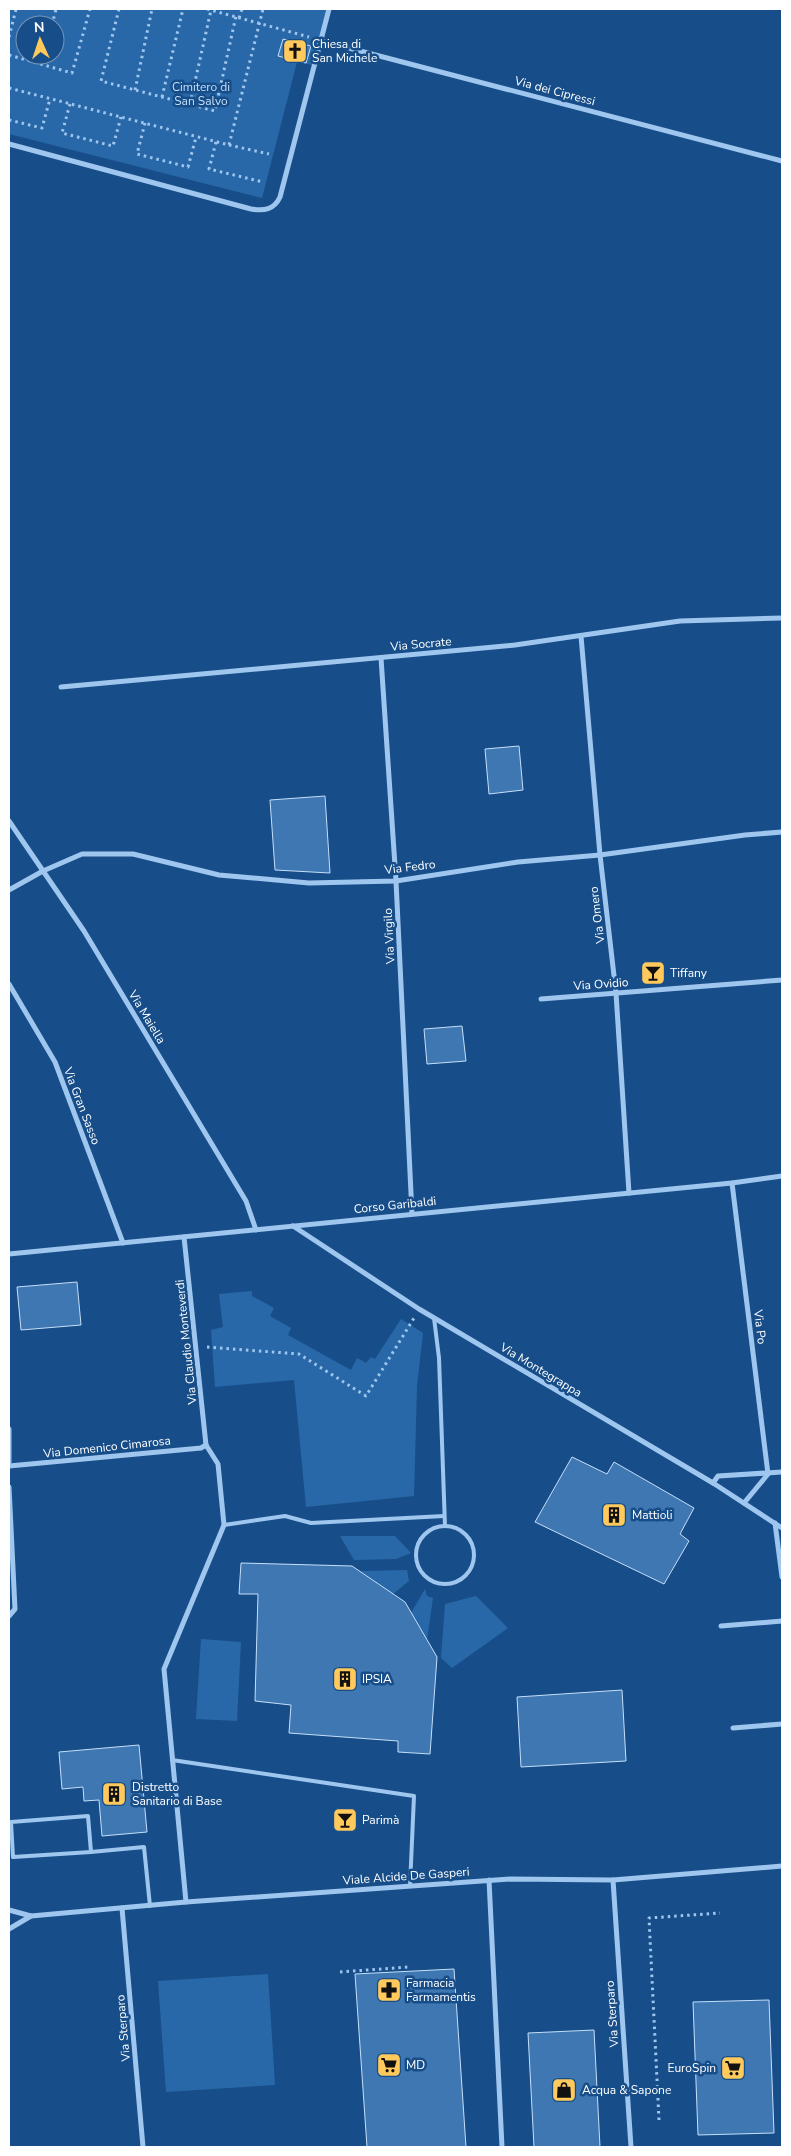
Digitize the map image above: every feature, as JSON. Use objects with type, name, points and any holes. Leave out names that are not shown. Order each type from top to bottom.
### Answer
[{"type":"street","points":[[9,144],[251,209],[266,210],[272,208],[280,197],[329,9]]},
{"type":"street","name":"Via dei Cipressi","points":[[322,41],[782,161]]},
{"type":"street","name":"Via Socrate","points":[[61,688],[515,646],[680,621],[782,618]]},
{"type":"street","name":"Via Omero","points":[[581,636],[600,855],[616,993],[629,1193]]},
{"type":"street","name":"Via Virgilo","points":[[381,658],[396,881],[412,1214]]},
{"type":"street","name":"Via Maiella","points":[[9,821],[84,930],[246,1200],[256,1230]]},
{"type":"street","name":"Via Fedro","points":[[9,890],[43,871],[82,854],[133,854],[219,875],[309,883],[396,881],[518,862],[600,855],[745,835],[782,832]]},
{"type":"street","name":"Via Ovidio","points":[[541,998],[782,980]]},
{"type":"street","name":"Via Gran Sasso","points":[[9,984],[55,1062],[123,1242]]},
{"type":"street","name":"Corso Garibaldi","points":[[9,1254],[732,1183],[782,1176]]},
{"type":"street","name":"Via Po","points":[[732,1183],[768,1474]]},
{"type":"street","name":"Via Montegrappa","points":[[292,1226],[419,1309],[713,1483],[782,1528]]},
{"type":"street","name":"Via Claudio Monteverdi","points":[[184,1237],[206,1445]]},
{"type":"street","points":[[9,1429],[9,1462]]},
{"type":"street","points":[[186,1902],[164,1669],[224,1525],[218,1464],[206,1445]]},
{"type":"street","name":"Via Domenico Cimarosa","points":[[9,1466],[201,1448],[206,1445]]},
{"type":"street","points":[[713,1483],[718,1476],[782,1472]]},
{"type":"street","points":[[744,1503],[768,1474]]},
{"type":"street","points":[[9,1486],[15,1610],[9,1616]]},
{"type":"street","points":[[776,1523],[782,1577]]},
{"type":"street","points":[[721,1626],[782,1621]]},
{"type":"street","points":[[733,1728],[782,1724]]},
{"type":"street","name":"Viale Alcide De Gasperi","points":[[9,1910],[31,1916],[186,1902],[489,1880],[613,1880],[782,1866]]},
{"type":"street","points":[[489,1880],[502,2147]]},
{"type":"street","name":"Via Sterparo","points":[[613,1880],[631,2147]]},
{"type":"street","name":"Via Sterparo","points":[[122,1908],[143,2147]]},
{"type":"street","name":"Viale Alcide De Gasperi","points":[[9,1929],[31,1916]]},
{"type":"lane","points":[[434,1318],[439,1358],[444,1526]]},
{"type":"lane","points":[[224,1525],[285,1516],[311,1523],[444,1516]]},
{"type":"lane","points":[[444,1526],[463,1532],[474,1549],[471,1568],[458,1582],[448,1584],[430,1580],[418,1566],[416,1557],[417,1548],[427,1532],[444,1526]]},
{"type":"lane","points":[[172,1760],[414,1796],[410,1886]]},
{"type":"lane","points":[[91,1852],[88,1816],[11,1822],[13,1857],[91,1852],[144,1847],[150,1906]]},
{"type":"path","points":[[9,37],[16,9]]},
{"type":"path","points":[[44,65],[72,73],[90,9]]},
{"type":"path","points":[[119,9],[101,81],[215,111],[238,17],[242,9]]},
{"type":"path","points":[[135,90],[152,9]]},
{"type":"path","points":[[162,97],[183,9]]},
{"type":"path","points":[[190,104],[210,9],[322,41]]},
{"type":"path","points":[[229,145],[263,9]]},
{"type":"path","points":[[9,88],[269,154]]},
{"type":"path","points":[[9,120],[42,128],[50,99]]},
{"type":"path","points":[[70,104],[62,133],[113,146],[121,117]]},
{"type":"path","points":[[145,123],[137,154],[188,167],[196,136]]},
{"type":"path","points":[[216,142],[209,169],[262,182]]},
{"type":"path","points":[[196,1346],[299,1354],[366,1396],[419,1309]]},
{"type":"path","points":[[659,2120],[648,1918],[720,1913]]},
{"type":"path","points":[[340,1972],[408,1967]]},
{"type":"green space","name":"Cimitero di San Salvo","points":[[9,9],[327,9],[312,65],[297,62],[262,198],[9,134]]},
{"type":"green space","points":[[252,1291],[252,1296],[274,1308],[270,1316],[291,1328],[288,1335],[351,1370],[357,1358],[366,1363],[371,1357],[375,1359],[401,1319],[423,1333],[417,1386],[414,1496],[306,1507],[294,1380],[215,1387],[211,1330],[223,1327],[219,1294]]},
{"type":"green space","points":[[340,1536],[395,1536],[411,1553],[396,1559],[354,1560]]},
{"type":"green space","points":[[407,1570],[409,1581],[393,1594],[360,1571]]},
{"type":"green space","points":[[425,1589],[427,1596],[433,1598],[427,1640],[411,1613]]},
{"type":"green space","points":[[476,1596],[508,1628],[452,1668],[441,1658],[445,1604]]},
{"type":"green space","points":[[201,1639],[241,1642],[237,1721],[196,1719]]},
{"type":"green space","points":[[268,1974],[275,2085],[166,2092],[158,1981]]},
{"type":"building","name":"Chiesa di San Michele","points":[[283,39],[311,46],[306,63],[278,56]]},
{"type":"building","points":[[519,746],[523,790],[489,794],[485,749]]},
{"type":"building","points":[[325,796],[330,873],[275,870],[270,800]]},
{"type":"building","points":[[462,1026],[466,1061],[427,1064],[424,1029]]},
{"type":"building","points":[[77,1282],[81,1325],[21,1330],[17,1287]]},
{"type":"building","name":"Mattioli","points":[[572,1457],[607,1474],[614,1462],[694,1508],[680,1534],[689,1541],[664,1584],[535,1522]]},
{"type":"building","name":"IPSIA","points":[[241,1563],[352,1566],[405,1602],[437,1657],[430,1754],[398,1752],[398,1741],[289,1733],[291,1705],[255,1701],[258,1594],[239,1594]]},
{"type":"building","points":[[622,1690],[626,1761],[521,1767],[517,1697]]},
{"type":"building","name":"Distretto Sanitario di Base","points":[[139,1745],[147,1832],[102,1836],[99,1800],[84,1801],[83,1787],[62,1789],[59,1752]]},
{"type":"building","points":[[454,1969],[466,2147],[367,2147],[355,1974]]},
{"type":"building","name":"EuroSpin","points":[[769,2000],[774,2133],[698,2135],[693,2002]]},
{"type":"building","name":"Acqua & Sapone","points":[[594,2030],[600,2147],[534,2147],[528,2033]]},
{"type":"place","name":"Chiesa di San Michele","points":[[295,51]]},
{"type":"place","name":"Tiffany","points":[[653,973]]},
{"type":"place","name":"Mattioli","points":[[614,1515]]},
{"type":"place","name":"IPSIA","points":[[345,1679]]},
{"type":"place","name":"Distretto Sanitario di Base","points":[[114,1794]]},
{"type":"place","name":"Parimà","points":[[345,1820]]},
{"type":"place","name":"Farmacia Farmamentis","points":[[389,1990]]},
{"type":"place","name":"MD","points":[[389,2065]]},
{"type":"place","name":"EuroSpin","points":[[733,2068]]},
{"type":"place","name":"Acqua & Sapone","points":[[564,2090]]}]
